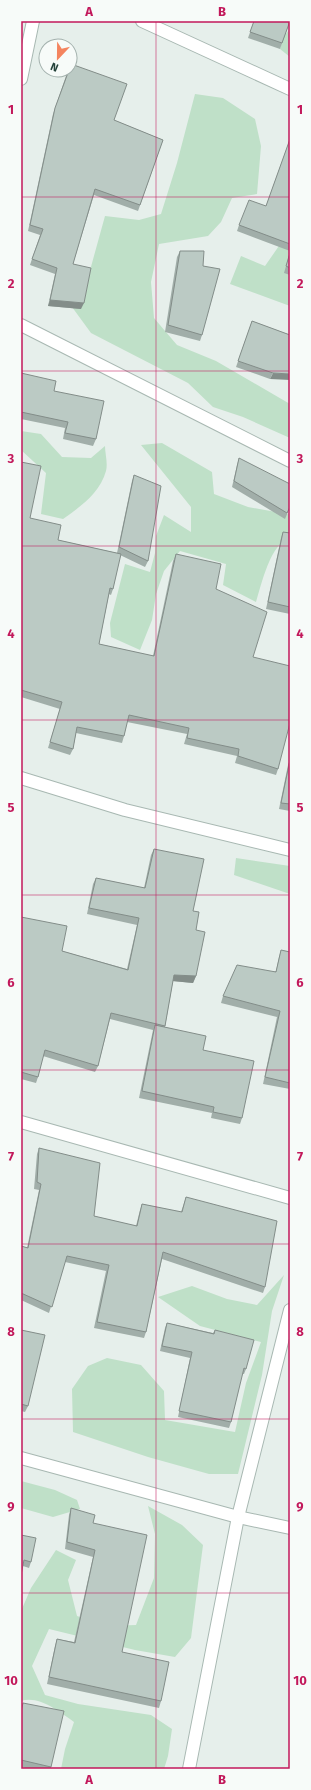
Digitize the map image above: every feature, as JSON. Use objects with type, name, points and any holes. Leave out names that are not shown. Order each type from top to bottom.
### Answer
[{"type":"street","points":[[21,79],[33,21]]},
{"type":"street","points":[[142,21],[290,90]]},
{"type":"street","points":[[21,325],[290,461]]},
{"type":"street","points":[[21,778],[125,810],[290,850]]},
{"type":"street","points":[[21,1122],[290,1198]]},
{"type":"street","points":[[188,1769],[238,1516],[290,1310]]},
{"type":"street","points":[[21,1458],[238,1516],[290,1528]]},
{"type":"green space","points":[[290,29],[290,57],[280,49],[284,36]]},
{"type":"green space","points":[[195,94],[223,98],[255,119],[261,146],[257,194],[232,198],[221,222],[208,236],[159,244],[151,282],[154,318],[177,345],[216,361],[290,404],[290,438],[243,417],[213,407],[188,383],[91,333],[72,307],[89,274],[105,216],[139,220],[161,214],[177,163]]},
{"type":"green space","points":[[290,230],[290,306],[230,284],[241,256],[265,266]]},
{"type":"green space","points":[[21,431],[41,434],[62,457],[91,458],[105,446],[107,468],[99,486],[89,499],[63,519],[41,514],[46,473],[21,450]]},
{"type":"green space","points":[[162,443],[212,472],[214,494],[248,507],[287,514],[290,513],[290,539],[277,547],[272,556],[256,602],[223,585],[226,564],[180,551],[164,571],[156,594],[152,620],[140,650],[111,637],[110,623],[125,564],[150,572],[155,553],[156,536],[164,515],[191,532],[191,507],[141,445]]},
{"type":"green space","points":[[236,858],[290,866],[290,894],[234,875]]},
{"type":"green space","points":[[284,1275],[272,1311],[262,1375],[238,1474],[209,1474],[148,1457],[73,1432],[72,1389],[88,1366],[107,1358],[141,1365],[164,1391],[165,1420],[235,1432],[246,1383],[261,1342],[200,1326],[158,1297],[192,1286],[227,1299],[257,1305]]},
{"type":"green space","points":[[21,1481],[55,1490],[77,1500],[80,1509],[53,1517],[21,1508]]},
{"type":"green space","points":[[148,1506],[182,1525],[203,1545],[191,1638],[175,1657],[135,1650],[49,1629],[32,1666],[45,1695],[78,1704],[151,1715],[172,1729],[168,1756],[164,1769],[61,1769],[65,1749],[74,1722],[56,1709],[42,1702],[35,1700],[21,1701],[21,1611],[31,1588],[56,1550],[76,1560],[68,1580],[77,1616],[108,1626],[136,1625],[154,1578],[155,1534]]},
{"type":"building","points":[[254,21],[290,21],[282,43],[250,32]]},
{"type":"building","points":[[78,66],[127,84],[114,120],[163,140],[140,205],[95,189],[73,264],[91,268],[84,303],[50,300],[57,268],[32,259],[43,229],[30,225],[55,108],[66,78],[78,78]]},
{"type":"building","points":[[290,139],[290,244],[239,225],[249,200],[266,206]]},
{"type":"building","points":[[180,251],[204,251],[203,266],[220,269],[202,335],[168,325]]},
{"type":"building","points":[[290,253],[290,268],[286,266]]},
{"type":"building","points":[[252,321],[290,335],[290,374],[273,373],[238,361]]},
{"type":"building","points":[[21,373],[56,381],[54,391],[104,401],[96,439],[65,433],[68,422],[21,412]]},
{"type":"building","points":[[239,458],[290,484],[290,507],[287,513],[234,481]]},
{"type":"building","points":[[21,462],[41,466],[30,518],[61,525],[58,540],[121,554],[113,589],[110,588],[99,644],[154,656],[176,554],[221,564],[216,589],[267,612],[253,657],[290,666],[290,723],[278,769],[238,756],[239,749],[187,738],[189,728],[129,715],[124,736],[77,727],[73,749],[50,742],[62,702],[21,690]]},
{"type":"building","points":[[134,475],[161,486],[148,561],[119,547]]},
{"type":"building","points":[[283,532],[290,533],[290,607],[268,602]]},
{"type":"building","points":[[290,760],[290,804],[281,803]]},
{"type":"building","points":[[154,849],[204,859],[193,911],[199,912],[196,930],[205,932],[196,976],[174,975],[165,1026],[111,1013],[98,1066],[45,1050],[38,1077],[21,1072],[21,917],[67,926],[62,951],[128,970],[139,918],[89,908],[96,878],[145,888]]},
{"type":"building","points":[[281,950],[290,952],[290,1083],[265,1077],[280,1011],[223,996],[237,965],[276,972]]},
{"type":"building","points":[[155,1025],[206,1036],[203,1050],[254,1061],[242,1118],[213,1112],[214,1107],[142,1091]]},
{"type":"building","points":[[39,1148],[100,1163],[94,1216],[137,1226],[142,1204],[182,1212],[186,1197],[277,1221],[265,1287],[163,1252],[146,1332],[97,1322],[109,1265],[67,1256],[52,1307],[21,1293],[21,1246],[28,1248],[41,1184],[37,1182]]},
{"type":"building","points":[[167,1323],[214,1334],[215,1330],[254,1340],[246,1369],[244,1368],[231,1422],[179,1411],[192,1352],[162,1346]]},
{"type":"building","points":[[21,1330],[45,1335],[28,1406],[21,1404]]},
{"type":"building","points":[[71,1508],[95,1515],[93,1523],[147,1535],[122,1652],[169,1662],[161,1701],[49,1677],[57,1639],[75,1643],[95,1550],[67,1542]]},
{"type":"building","points":[[21,1535],[36,1538],[31,1562],[24,1560],[21,1575]]},
{"type":"building","points":[[23,1703],[64,1711],[51,1767],[21,1760],[21,1712]]}]
